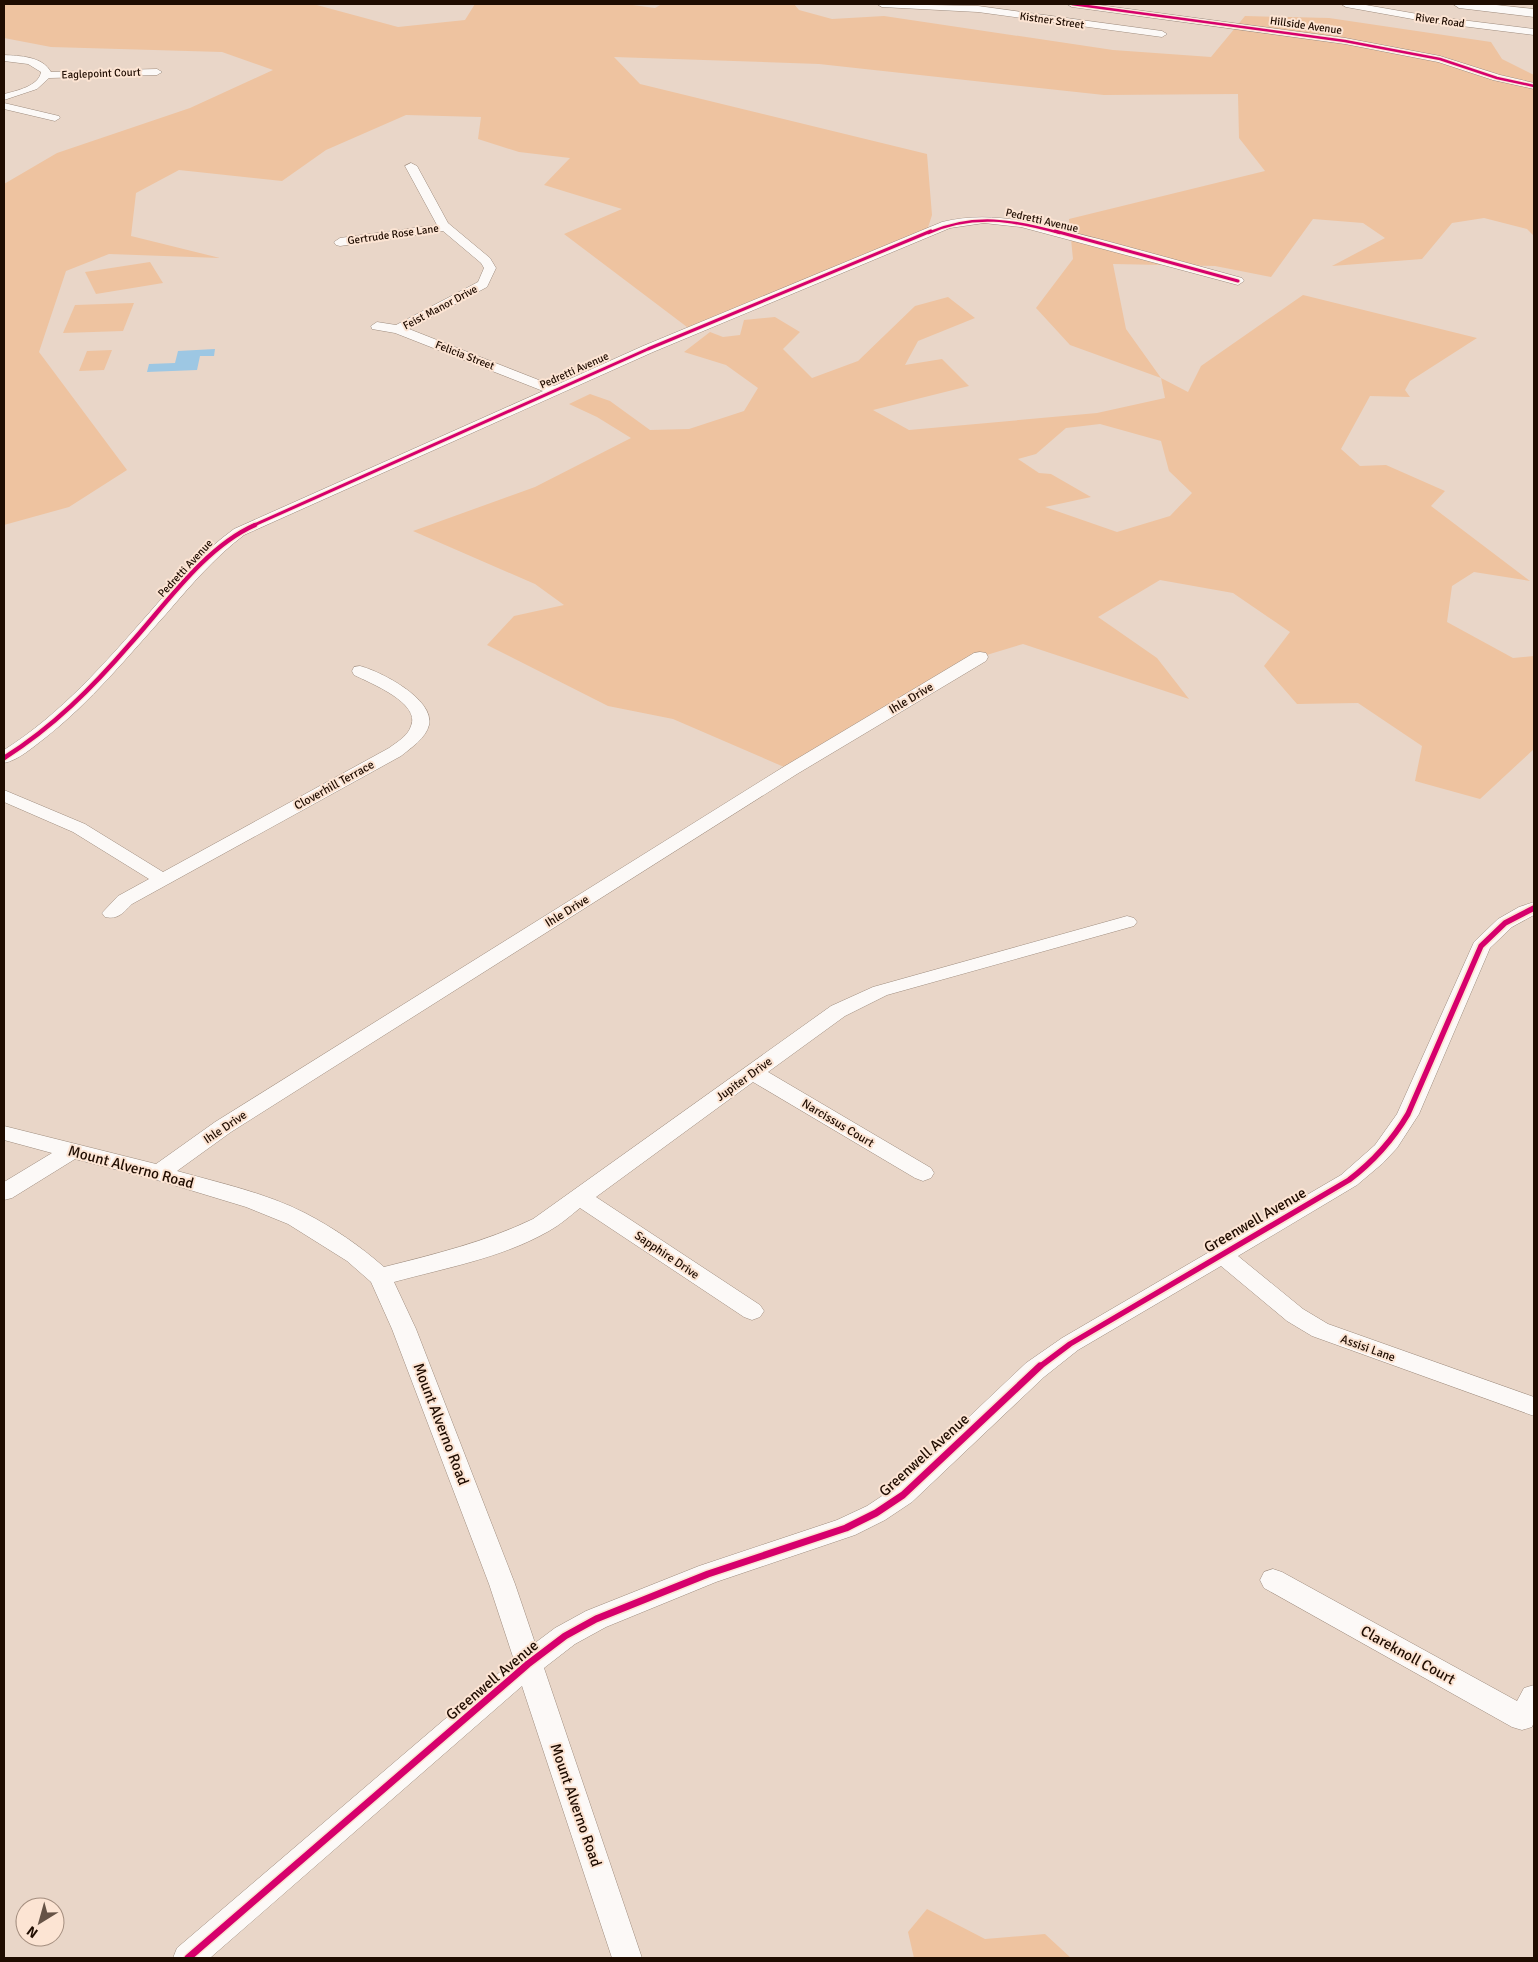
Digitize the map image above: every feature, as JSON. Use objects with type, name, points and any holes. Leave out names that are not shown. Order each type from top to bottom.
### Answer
[{"type":"main road","name":"River Road","points":[[1459,4],[1534,13]]},
{"type":"street","name":"Kistner Street","points":[[882,4],[978,10],[1162,34]]},
{"type":"street","name":"Hillside Avenue","points":[[1072,4],[1354,42],[1440,59],[1497,78],[1534,86]]},
{"type":"street","name":"River Road","points":[[1346,4],[1429,19],[1534,32]]},
{"type":"street","points":[[1151,33],[1159,16]]},
{"type":"street","points":[[4,58],[25,60],[43,67],[46,75],[40,83],[32,88],[4,97]]},
{"type":"street","name":"Eaglepoint Court","points":[[46,75],[157,72]]},
{"type":"street","points":[[4,106],[54,118]]},
{"type":"street","name":"Feist Manor Drive","points":[[398,329],[483,284],[490,268],[486,260],[445,227],[411,166]]},
{"type":"street","name":"Pedretti Avenue","points":[[4,758],[24,747],[87,692],[211,553],[233,536],[254,524],[552,390],[728,314],[946,225],[964,220],[997,220],[1024,224],[1158,258],[1238,281]]},
{"type":"street","name":"Gertrude Rose Lane","points":[[340,242],[445,227]]},
{"type":"street","name":"Felicia Street","points":[[377,326],[398,329],[552,390]]},
{"type":"street","name":"Ihle Drive","points":[[159,1173],[240,1117],[791,770],[980,657]]},
{"type":"street","name":"Cloverhill Terrace","points":[[112,913],[125,900],[395,752],[414,737],[422,719],[419,708],[414,701],[360,671]]},
{"type":"street","points":[[4,795],[79,828],[162,879]]},
{"type":"street","name":"Greenwell Avenue","points":[[188,1958],[528,1664],[565,1636],[596,1619],[708,1574],[846,1528],[876,1513],[903,1495],[1036,1370],[1070,1344],[1349,1180],[1371,1163],[1393,1140],[1408,1114],[1481,946],[1492,932],[1506,921],[1534,908]]},
{"type":"street","name":"Jupiter Drive","points":[[380,1277],[486,1248],[515,1238],[542,1225],[838,1011],[865,997],[880,991],[1127,922]]},
{"type":"street","name":"Narcissus Court","points":[[752,1072],[923,1173]]},
{"type":"street","name":"Mount Alverno Road","points":[[4,1133],[70,1152],[159,1173],[254,1201],[296,1218],[348,1250],[380,1277],[404,1329],[502,1584],[627,1958]]},
{"type":"street","points":[[4,1192],[70,1152]]},
{"type":"street","name":"Sapphire Drive","points":[[581,1198],[752,1311]]},
{"type":"street","name":"Assisi Lane","points":[[1221,1254],[1295,1315],[1320,1330],[1534,1406]]},
{"type":"street","name":"Clareknoll Court","points":[[1273,1580],[1522,1718],[1534,1698]]},
{"type":"shaded area","points":[[4,4],[313,4],[398,27],[465,20],[475,4],[625,4],[655,8],[662,4],[794,4],[799,10],[832,19],[884,16],[1113,50],[1211,57],[1245,16],[1329,18],[1491,42],[1502,59],[1534,75],[1534,236],[1527,229],[1484,218],[1452,223],[1422,259],[1332,266],[1385,238],[1363,223],[1313,219],[1271,277],[1215,266],[1113,264],[1126,329],[1161,378],[1070,345],[1036,308],[1073,259],[1069,219],[1265,171],[1239,138],[1238,94],[1104,95],[819,64],[614,57],[640,84],[927,154],[932,215],[926,234],[691,330],[564,234],[622,209],[544,185],[570,158],[519,152],[478,139],[481,117],[406,115],[326,150],[282,181],[179,170],[136,193],[131,236],[220,258],[109,254],[66,271],[39,352],[127,470],[69,507],[4,525],[4,184],[57,153],[190,108],[273,70],[222,52],[51,47],[4,38]]},
{"type":"shaded area","points":[[150,262],[163,283],[96,294],[85,272]]},
{"type":"shaded area","points":[[1303,295],[1477,338],[1410,381],[1405,390],[1410,397],[1370,396],[1341,449],[1360,466],[1386,465],[1445,491],[1431,506],[1530,581],[1474,572],[1452,586],[1447,622],[1513,658],[1534,656],[1534,749],[1480,799],[1415,781],[1422,746],[1358,703],[1297,704],[1264,666],[1290,632],[1233,593],[1160,580],[1098,617],[1157,658],[1189,699],[1023,644],[980,657],[791,770],[673,719],[608,706],[487,645],[514,616],[564,605],[535,584],[413,531],[535,487],[631,438],[597,417],[569,404],[590,394],[610,401],[650,430],[689,429],[744,411],[758,388],[726,365],[684,352],[710,332],[723,337],[740,335],[744,320],[775,317],[800,332],[783,349],[812,378],[858,361],[915,306],[948,297],[975,318],[918,341],[905,365],[942,359],[969,386],[873,410],[909,430],[1097,413],[1165,398],[1161,378],[1188,392],[1201,366]],"holes":[[[1100,424],[1161,441],[1169,471],[1192,493],[1170,516],[1117,532],[1045,507],[1091,497],[1051,474],[1039,473],[1018,459],[1036,454],[1066,428]]]},
{"type":"shaded area","points":[[134,303],[123,331],[63,333],[75,305]]},
{"type":"shaded area","points":[[112,350],[104,370],[79,371],[87,351]]},
{"type":"shaded area","points":[[927,1909],[985,1939],[1045,1934],[1071,1958],[914,1958],[908,1932]]},
{"type":"water","points":[[215,349],[214,356],[200,356],[197,370],[147,372],[149,364],[175,363],[178,351]]},
{"type":"cycle path","points":[[1072,4],[1345,41],[1440,59],[1497,78],[1534,86]]},
{"type":"cycle path","points":[[4,758],[28,743],[72,706],[112,665],[202,564],[219,547],[239,532],[648,349],[946,225],[984,220],[1021,223],[1238,281]]},
{"type":"cycle path","points":[[188,1958],[528,1664],[565,1636],[596,1619],[708,1574],[846,1528],[876,1513],[903,1495],[1035,1370],[1070,1344],[1349,1180],[1375,1158],[1389,1143],[1408,1114],[1481,946],[1505,923],[1534,908]]}]
